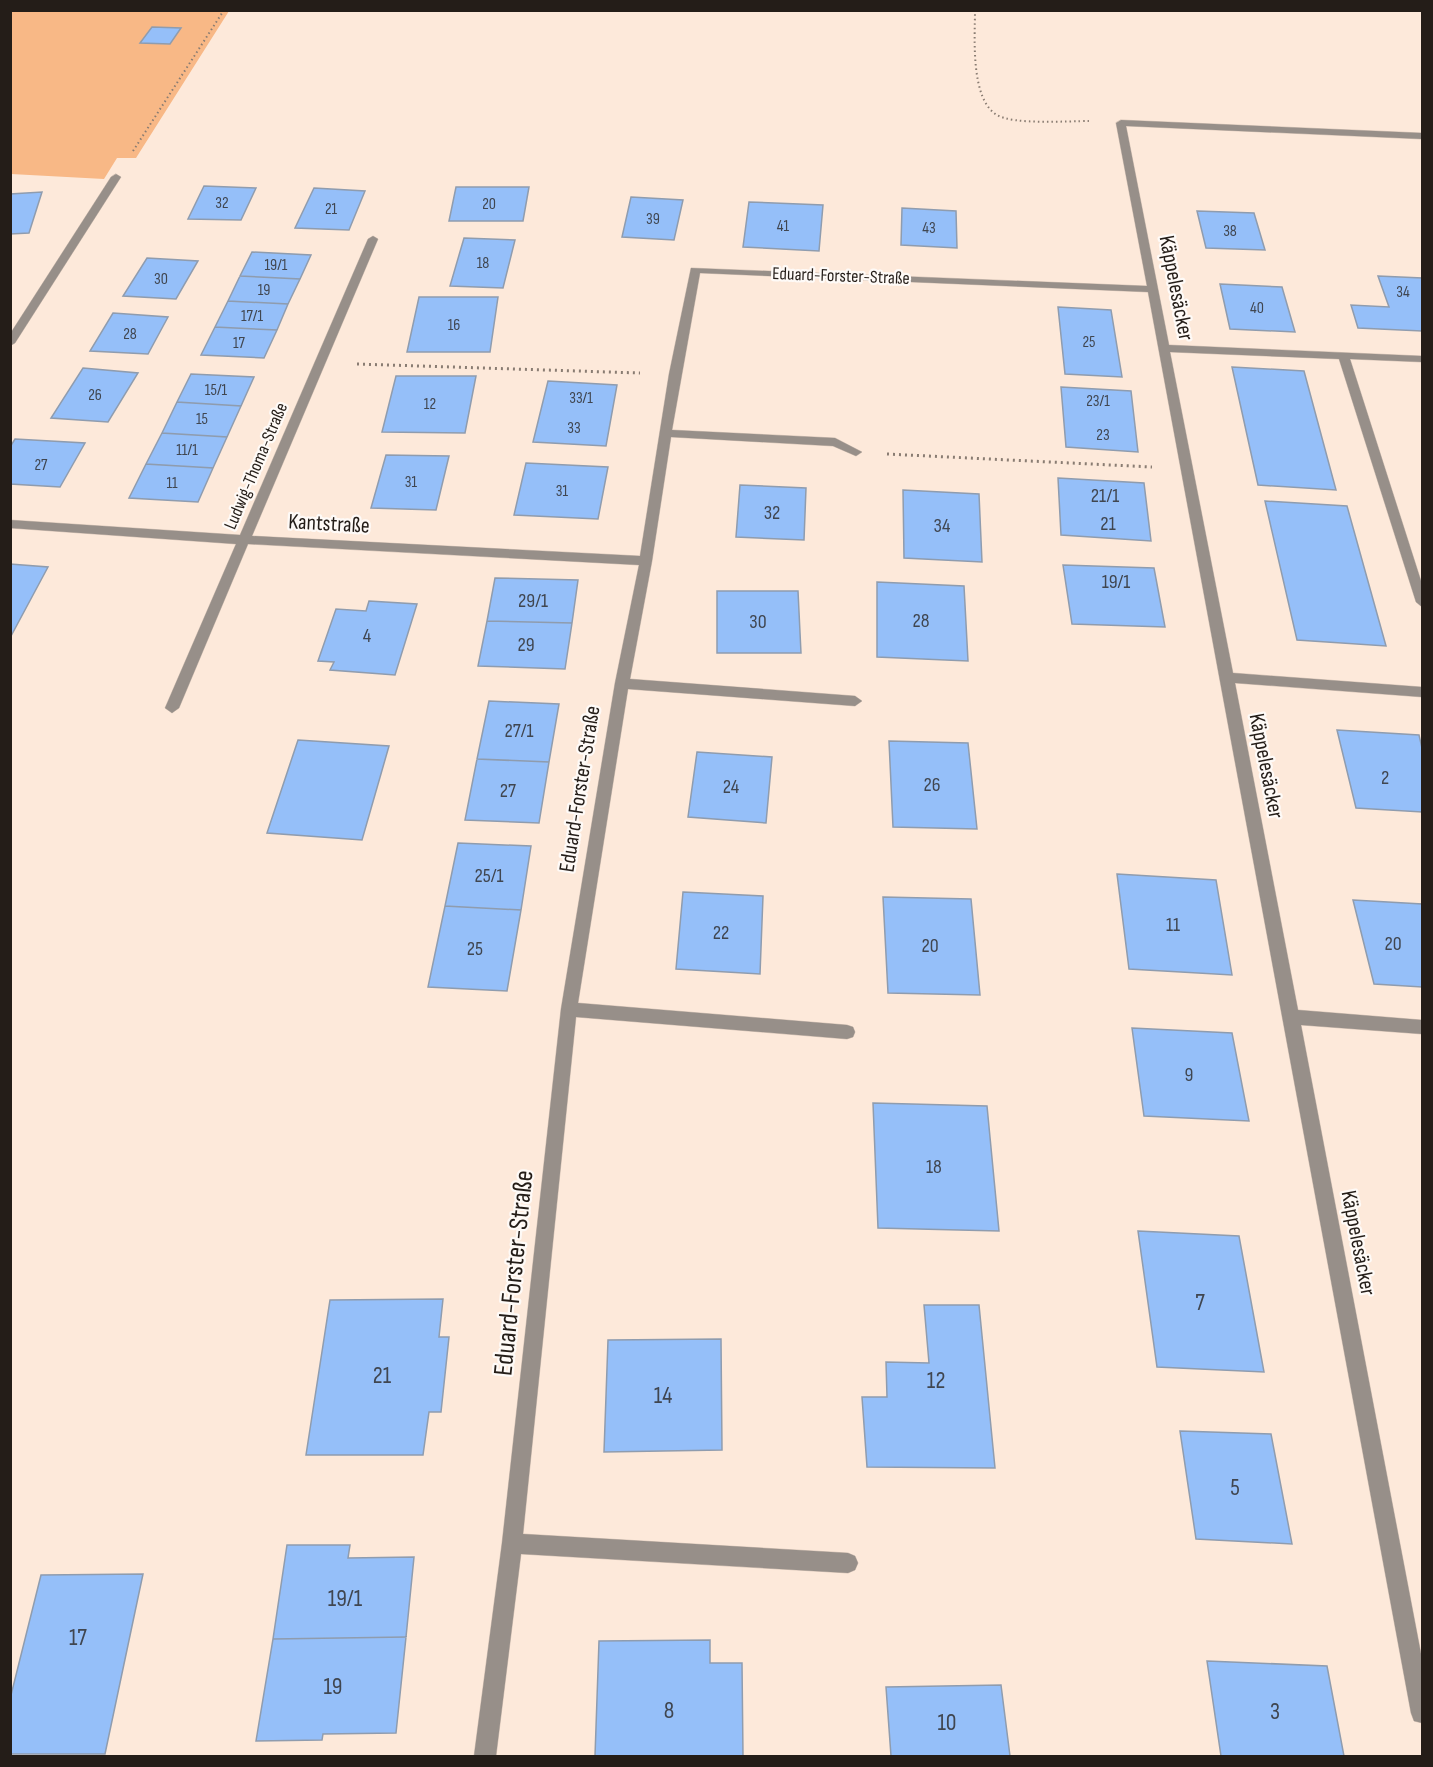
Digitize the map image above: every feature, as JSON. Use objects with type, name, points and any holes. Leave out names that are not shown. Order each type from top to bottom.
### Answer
[{"type":"street","points":[[1121,123],[1422,136]]},
{"type":"street","name":"Käppelesäcker","points":[[1121,123],[1225,677],[1293,1017],[1422,1713]]},
{"type":"street","points":[[10,343],[116,177]]},
{"type":"street","name":"Ludwig-Thoma-Straße","points":[[172,708],[373,239]]},
{"type":"street","name":"Eduard-Forster-Straße","points":[[485,1756],[512,1543],[569,1009],[622,683],[646,561],[675,374],[695,270],[1153,289]]},
{"type":"street","points":[[1165,348],[1422,359]]},
{"type":"street","points":[[1343,355],[1422,602]]},
{"type":"street","points":[[667,433],[835,442],[856,452]]},
{"type":"street","name":"Kantstraße","points":[[10,524],[244,540],[646,561]]},
{"type":"street","points":[[1225,677],[1422,692]]},
{"type":"street","name":"Eduard-Forster-Straße","points":[[622,683],[855,701]]},
{"type":"street","points":[[569,1009],[847,1032]]},
{"type":"street","points":[[1293,1017],[1422,1026]]},
{"type":"street","points":[[512,1543],[848,1563]]},
{"type":"path","points":[[116,177],[224,10]]},
{"type":"path","points":[[975,10],[980,92],[986,104],[998,115],[1015,118],[1121,123]]},
{"type":"path","points":[[320,362],[675,374]]},
{"type":"path","points":[[856,452],[1186,469]]},
{"type":"shaded area","points":[[10,11],[229,11],[136,158],[117,158],[104,179],[11,174]]},
{"type":"building","points":[[152,27],[181,28],[170,44],[140,43]]},
{"type":"building","points":[[204,186],[256,188],[241,220],[188,219]]},
{"type":"building","points":[[456,187],[529,187],[523,221],[449,221]]},
{"type":"building","points":[[314,188],[365,191],[349,230],[295,228]]},
{"type":"building","points":[[42,192],[29,233],[10,234],[10,194]]},
{"type":"building","points":[[631,197],[683,200],[674,240],[622,237]]},
{"type":"building","points":[[749,202],[823,205],[819,251],[743,247]]},
{"type":"building","points":[[902,208],[956,211],[957,248],[901,245]]},
{"type":"building","points":[[1197,211],[1254,213],[1265,250],[1206,248]]},
{"type":"building","points":[[464,238],[515,240],[503,288],[450,286]]},
{"type":"building","points":[[252,252],[311,255],[300,279],[240,276]]},
{"type":"building","points":[[147,258],[198,261],[176,299],[123,296]]},
{"type":"building","points":[[240,276],[300,279],[288,304],[228,301]]},
{"type":"building","points":[[1378,276],[1422,278],[1422,331],[1358,328],[1351,305],[1389,307]]},
{"type":"building","points":[[1220,284],[1282,287],[1295,332],[1230,329]]},
{"type":"building","points":[[419,297],[498,297],[490,352],[407,352]]},
{"type":"building","points":[[228,301],[288,304],[277,330],[215,327]]},
{"type":"building","points":[[1058,307],[1111,310],[1122,377],[1065,374]]},
{"type":"building","points":[[113,313],[168,317],[148,354],[90,351]]},
{"type":"building","points":[[215,327],[277,330],[264,358],[201,355]]},
{"type":"building","points":[[1232,367],[1304,371],[1336,490],[1258,485]]},
{"type":"building","points":[[83,368],[138,373],[108,422],[51,418]]},
{"type":"building","points":[[191,374],[254,377],[241,406],[177,402]]},
{"type":"building","points":[[396,376],[476,376],[465,433],[382,432]]},
{"type":"building","points":[[548,381],[617,385],[606,446],[533,442]]},
{"type":"building","points":[[1061,387],[1131,391],[1138,452],[1066,447]]},
{"type":"building","points":[[177,402],[241,406],[227,437],[162,433]]},
{"type":"building","points":[[162,433],[227,437],[213,468],[146,464]]},
{"type":"building","points":[[15,439],[85,443],[60,487],[10,484],[10,447]]},
{"type":"building","points":[[386,455],[449,456],[436,510],[371,508]]},
{"type":"building","points":[[526,463],[608,467],[598,519],[514,515]]},
{"type":"building","points":[[146,464],[213,468],[198,502],[129,498]]},
{"type":"building","points":[[1058,478],[1144,483],[1151,541],[1061,535]]},
{"type":"building","points":[[740,485],[806,488],[804,540],[736,537]]},
{"type":"building","points":[[903,490],[979,494],[982,562],[904,558]]},
{"type":"building","points":[[1265,501],[1347,506],[1386,646],[1297,640]]},
{"type":"building","points":[[10,564],[48,567],[11,636],[10,636]]},
{"type":"building","points":[[1063,565],[1154,568],[1165,627],[1072,624]]},
{"type":"building","points":[[495,578],[578,580],[572,623],[487,621]]},
{"type":"building","points":[[877,582],[964,586],[968,661],[877,657]]},
{"type":"building","points":[[717,591],[798,591],[801,653],[717,653]]},
{"type":"building","points":[[369,601],[417,604],[395,675],[330,670],[334,662],[318,661],[336,609],[366,611]]},
{"type":"building","points":[[487,621],[572,623],[565,669],[478,666]]},
{"type":"building","points":[[489,701],[559,704],[549,762],[477,759]]},
{"type":"building","points":[[1337,730],[1419,735],[1422,748],[1422,812],[1356,808]]},
{"type":"building","points":[[298,740],[389,746],[362,840],[267,833]]},
{"type":"building","points":[[889,741],[968,743],[977,829],[893,827]]},
{"type":"building","points":[[697,752],[772,757],[766,823],[688,817]]},
{"type":"building","points":[[477,759],[549,762],[539,823],[465,820]]},
{"type":"building","points":[[458,843],[531,846],[521,910],[445,906]]},
{"type":"building","points":[[1117,874],[1216,880],[1232,975],[1129,969]]},
{"type":"building","points":[[683,892],[763,896],[760,974],[676,969]]},
{"type":"building","points":[[883,897],[971,899],[980,995],[888,993]]},
{"type":"building","points":[[1353,900],[1422,904],[1422,987],[1374,984]]},
{"type":"building","points":[[445,906],[521,910],[507,991],[428,987]]},
{"type":"building","points":[[1132,1028],[1232,1033],[1249,1121],[1144,1116]]},
{"type":"building","points":[[873,1103],[987,1106],[999,1231],[878,1228]]},
{"type":"building","points":[[1138,1231],[1239,1236],[1264,1372],[1157,1367]]},
{"type":"building","points":[[443,1299],[439,1337],[449,1337],[441,1412],[429,1412],[423,1455],[306,1455],[330,1300]]},
{"type":"building","points":[[924,1305],[979,1305],[995,1468],[867,1467],[862,1397],[887,1397],[886,1362],[929,1363]]},
{"type":"building","points":[[721,1339],[722,1450],[604,1452],[608,1340]]},
{"type":"building","points":[[1180,1431],[1271,1434],[1292,1544],[1196,1539]]},
{"type":"building","points":[[287,1545],[350,1545],[348,1558],[414,1557],[406,1637],[273,1639]]},
{"type":"building","points":[[143,1574],[105,1754],[10,1754],[10,1699],[41,1575]]},
{"type":"building","points":[[406,1637],[396,1733],[323,1734],[322,1740],[256,1741],[273,1639]]},
{"type":"building","points":[[710,1640],[710,1663],[742,1663],[743,1756],[595,1756],[599,1641]]},
{"type":"building","points":[[1207,1661],[1327,1666],[1344,1756],[1221,1756]]},
{"type":"building","points":[[1001,1685],[1010,1756],[891,1756],[886,1687]]}]
